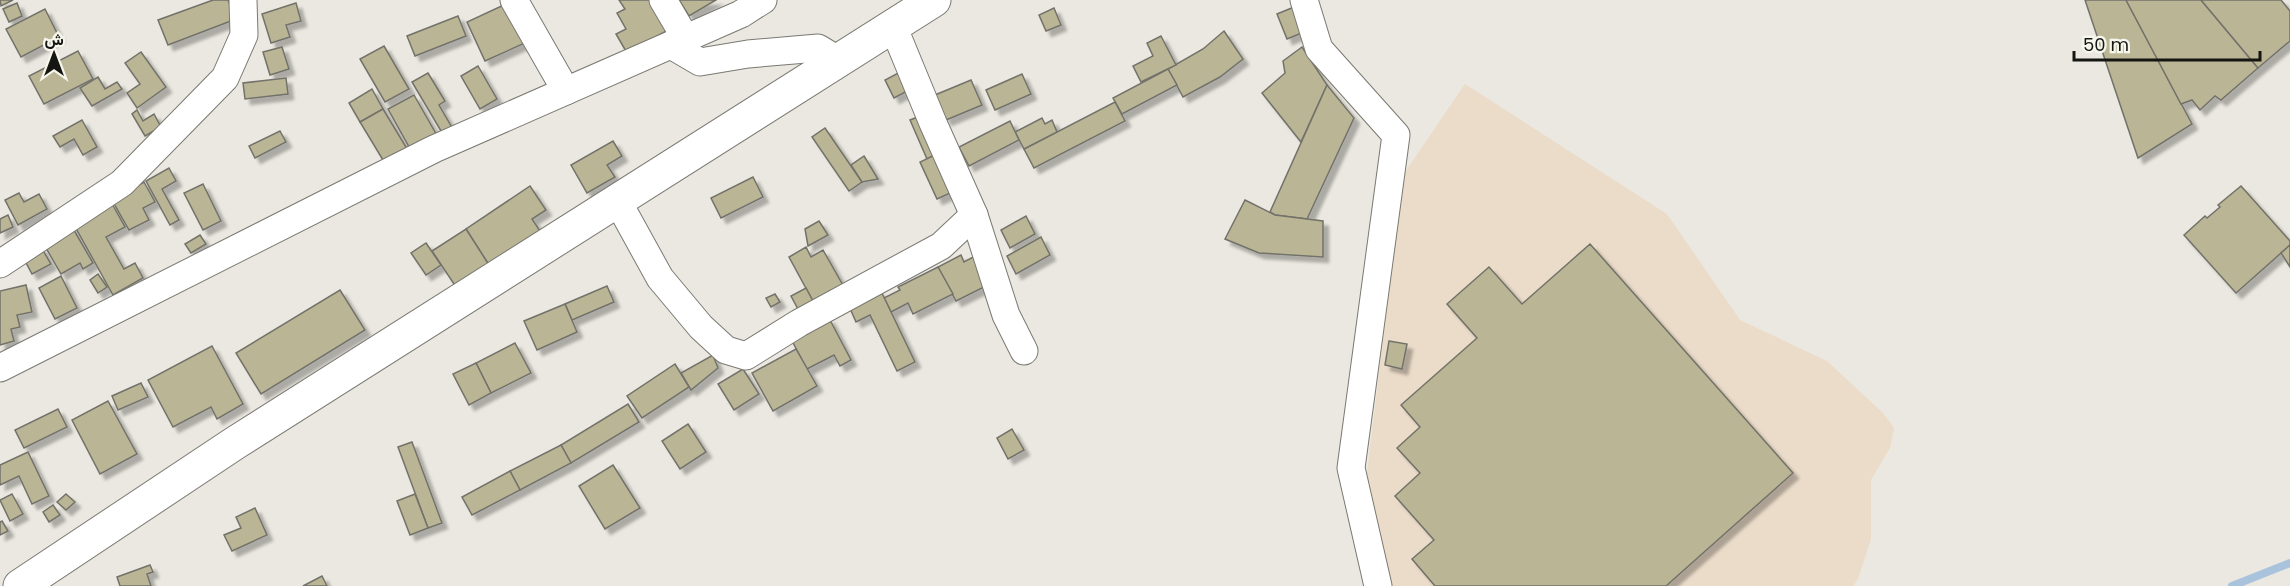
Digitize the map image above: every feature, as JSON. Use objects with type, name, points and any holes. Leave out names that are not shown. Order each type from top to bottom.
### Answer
[{"type":"main road","points":[[20,586],[236,443],[934,0]]},
{"type":"street","points":[[0,264],[122,183],[225,78],[244,35],[243,0]]},
{"type":"street","points":[[514,0],[566,92]]},
{"type":"street","points":[[663,0],[679,42],[700,62],[748,54],[818,48],[838,60]]},
{"type":"street","points":[[0,368],[434,149],[741,14],[763,0]]},
{"type":"street","points":[[1304,0],[1319,49],[1396,135],[1351,468],[1378,586]]},
{"type":"street","points":[[893,26],[974,215],[1006,315],[1024,351]]},
{"type":"street","points":[[617,200],[660,278],[694,319],[726,351],[747,356],[799,322],[941,246],[974,215]]},
{"type":"shaded area","points":[[1465,84],[1667,214],[1740,320],[1827,361],[1883,413],[1894,428],[1890,448],[1871,480],[1871,539],[1858,579],[1853,586],[1391,586],[1365,489],[1403,175]]},
{"type":"building","points":[[0,0],[13,0],[1,6]]},
{"type":"building","points":[[213,0],[228,0],[236,19],[168,45],[158,20]]},
{"type":"building","points":[[619,0],[653,0],[670,29],[627,53],[616,34],[626,29],[617,13],[625,9]]},
{"type":"building","points":[[679,0],[716,0],[689,16]]},
{"type":"building","points":[[2085,0],[2126,0],[2192,124],[2138,158]]},
{"type":"building","points":[[2126,0],[2201,0],[2258,68],[2221,100],[2215,96],[2200,110],[2192,100],[2181,104]]},
{"type":"building","points":[[2201,0],[2281,0],[2290,11],[2290,41],[2258,68]]},
{"type":"building","points":[[17,3],[22,16],[9,22],[3,9]]},
{"type":"building","points":[[296,3],[301,21],[286,25],[290,37],[271,43],[262,14]]},
{"type":"building","points":[[508,3],[527,42],[485,61],[467,22]]},
{"type":"building","points":[[1294,7],[1304,32],[1287,39],[1277,14]]},
{"type":"building","points":[[1054,8],[1061,25],[1046,31],[1039,15]]},
{"type":"building","points":[[45,9],[59,37],[21,57],[6,29]]},
{"type":"building","points":[[458,16],[466,36],[415,56],[407,36]]},
{"type":"building","points":[[1224,31],[1243,59],[1220,77],[1183,97],[1168,69],[1203,49]]},
{"type":"building","points":[[1161,36],[1176,65],[1141,82],[1133,66],[1153,56],[1147,43]]},
{"type":"building","points":[[384,46],[409,89],[385,102],[360,59]]},
{"type":"building","points":[[282,47],[289,69],[270,75],[263,52]]},
{"type":"building","points":[[1302,47],[1327,85],[1301,142],[1262,93],[1285,73],[1283,61]]},
{"type":"building","points":[[78,51],[93,79],[44,104],[29,76]]},
{"type":"building","points":[[141,52],[166,87],[137,108],[127,93],[140,84],[125,63]]},
{"type":"building","points":[[478,66],[497,99],[480,109],[461,76]]},
{"type":"building","points":[[1168,69],[1177,85],[1122,114],[1113,98]]},
{"type":"building","points":[[904,70],[913,88],[894,98],[885,80]]},
{"type":"building","points":[[428,73],[445,101],[439,105],[454,131],[444,136],[412,82]]},
{"type":"building","points":[[1022,74],[1031,94],[995,110],[986,90]]},
{"type":"building","points":[[98,77],[105,89],[117,82],[122,89],[92,106],[80,88]]},
{"type":"building","points":[[286,78],[288,94],[245,99],[243,83]]},
{"type":"building","points":[[971,80],[982,105],[946,120],[935,95]]},
{"type":"building","points":[[1327,85],[1354,118],[1307,219],[1275,215],[1270,212]]},
{"type":"building","points":[[372,89],[383,109],[360,122],[349,103]]},
{"type":"building","points":[[414,95],[439,139],[413,154],[388,109]]},
{"type":"building","points":[[1115,102],[1125,121],[1034,168],[1024,149]]},
{"type":"building","points":[[383,109],[409,152],[386,165],[360,122]]},
{"type":"building","points":[[137,110],[143,121],[154,114],[161,127],[145,136],[132,114]]},
{"type":"building","points":[[923,115],[939,153],[927,159],[910,120]]},
{"type":"building","points":[[1042,118],[1045,124],[1052,120],[1057,132],[1024,149],[1015,132]]},
{"type":"building","points":[[82,120],[97,147],[83,155],[74,139],[60,147],[53,136]]},
{"type":"building","points":[[1010,121],[1019,140],[969,166],[959,147]]},
{"type":"building","points":[[825,128],[862,182],[849,191],[812,137]]},
{"type":"building","points":[[280,131],[286,142],[255,158],[249,146]]},
{"type":"building","points":[[613,141],[622,156],[607,165],[615,177],[587,193],[571,165]]},
{"type":"building","points":[[939,153],[957,190],[937,199],[920,162]]},
{"type":"building","points":[[864,156],[878,179],[862,182],[851,165]]},
{"type":"building","points":[[169,168],[176,181],[162,189],[179,220],[170,225],[146,181]]},
{"type":"building","points":[[753,177],[763,197],[721,218],[711,198]]},
{"type":"building","points":[[144,182],[155,202],[143,208],[149,220],[129,230],[112,200]]},
{"type":"building","points":[[203,184],[221,221],[203,230],[184,193]]},
{"type":"building","points":[[530,186],[546,210],[532,219],[540,231],[489,265],[466,229]]},
{"type":"building","points":[[2241,186],[2290,241],[2290,245],[2236,293],[2184,235],[2205,216],[2207,218],[2220,207],[2218,205]]},
{"type":"building","points":[[19,193],[24,202],[39,194],[47,209],[18,225],[5,200]]},
{"type":"building","points":[[1245,200],[1275,215],[1323,221],[1323,257],[1259,253],[1225,239]]},
{"type":"building","points":[[111,202],[125,227],[106,237],[124,269],[135,263],[143,278],[113,295],[73,223]]},
{"type":"building","points":[[8,215],[13,227],[0,233],[0,219]]},
{"type":"building","points":[[1026,216],[1035,234],[1010,248],[1001,230]]},
{"type":"building","points":[[819,221],[828,235],[808,246],[805,229]]},
{"type":"building","points":[[71,225],[93,263],[83,269],[80,263],[61,274],[42,241]]},
{"type":"building","points":[[466,229],[489,265],[456,287],[432,251]]},
{"type":"building","points":[[200,235],[206,244],[191,253],[185,244]]},
{"type":"building","points":[[1041,237],[1050,255],[1016,274],[1007,256]]},
{"type":"building","points":[[426,243],[441,265],[426,275],[411,253]]},
{"type":"building","points":[[1590,244],[1793,473],[1666,586],[1435,586],[1412,559],[1434,540],[1395,496],[1420,473],[1397,448],[1420,427],[1401,405],[1477,338],[1447,304],[1489,267],[1522,304]]},
{"type":"building","points":[[2290,245],[2290,267],[2281,253]]},
{"type":"building","points":[[41,247],[51,264],[32,274],[23,257]]},
{"type":"building","points":[[806,247],[811,257],[823,250],[844,287],[814,303],[789,257]]},
{"type":"building","points":[[961,255],[964,262],[977,255],[992,283],[956,301],[938,267]]},
{"type":"building","points":[[938,267],[953,294],[913,314],[908,303],[891,312],[884,298],[900,290],[898,287]]},
{"type":"building","points":[[98,274],[107,287],[98,293],[90,280]]},
{"type":"building","points":[[61,276],[77,308],[55,319],[39,288]]},
{"type":"building","points":[[26,285],[32,312],[17,315],[20,327],[11,329],[14,341],[0,345],[0,291]]},
{"type":"building","points":[[607,286],[614,302],[572,320],[565,304]]},
{"type":"building","points":[[806,288],[814,303],[799,311],[791,296]]},
{"type":"building","points":[[340,290],[365,330],[261,394],[236,353]]},
{"type":"building","points":[[881,291],[915,362],[897,371],[870,315],[856,322],[849,306]]},
{"type":"building","points":[[775,294],[780,302],[771,307],[766,298]]},
{"type":"building","points":[[565,304],[577,332],[537,350],[524,321]]},
{"type":"building","points":[[829,318],[851,360],[840,366],[834,355],[807,369],[791,339]]},
{"type":"building","points":[[1389,341],[1407,344],[1402,369],[1385,365]]},
{"type":"building","points":[[515,343],[531,373],[491,393],[476,363]]},
{"type":"building","points":[[212,346],[243,404],[217,419],[211,407],[173,427],[148,380]]},
{"type":"building","points":[[796,349],[817,386],[773,411],[752,373]]},
{"type":"building","points":[[713,355],[718,368],[691,390],[681,373]]},
{"type":"building","points":[[476,363],[491,393],[469,405],[453,374]]},
{"type":"building","points":[[675,364],[689,387],[642,418],[627,396]]},
{"type":"building","points":[[743,369],[759,394],[734,410],[718,384]]},
{"type":"building","points":[[141,383],[148,397],[118,410],[112,396]]},
{"type":"building","points":[[108,401],[137,454],[100,474],[72,420]]},
{"type":"building","points":[[628,404],[639,422],[571,463],[561,445]]},
{"type":"building","points":[[58,409],[67,427],[24,448],[15,430]]},
{"type":"building","points":[[688,424],[706,452],[680,469],[662,441]]},
{"type":"building","points":[[1012,429],[1024,450],[1008,459],[997,438]]},
{"type":"building","points":[[412,442],[442,523],[428,528],[398,447]]},
{"type":"building","points":[[561,445],[571,463],[520,490],[510,471]]},
{"type":"building","points":[[28,452],[49,496],[32,504],[19,476],[0,485],[0,465]]},
{"type":"building","points":[[613,465],[640,508],[605,529],[579,486]]},
{"type":"building","points":[[510,471],[520,490],[472,515],[462,497]]},
{"type":"building","points":[[12,494],[23,514],[10,521],[0,500]]},
{"type":"building","points":[[66,494],[75,502],[66,510],[57,502]]},
{"type":"building","points":[[415,494],[428,528],[410,535],[397,501]]},
{"type":"building","points":[[53,505],[60,515],[49,522],[43,512]]},
{"type":"building","points":[[255,508],[267,535],[232,551],[224,535],[241,528],[236,517]]},
{"type":"building","points":[[2,521],[8,531],[0,535],[0,522]]},
{"type":"building","points":[[150,565],[153,572],[147,574],[151,586],[120,586],[117,577]]},
{"type":"building","points":[[322,576],[327,586],[303,586]]},
{"type":"waterway","points":[[2232,586],[2290,563]]}]
